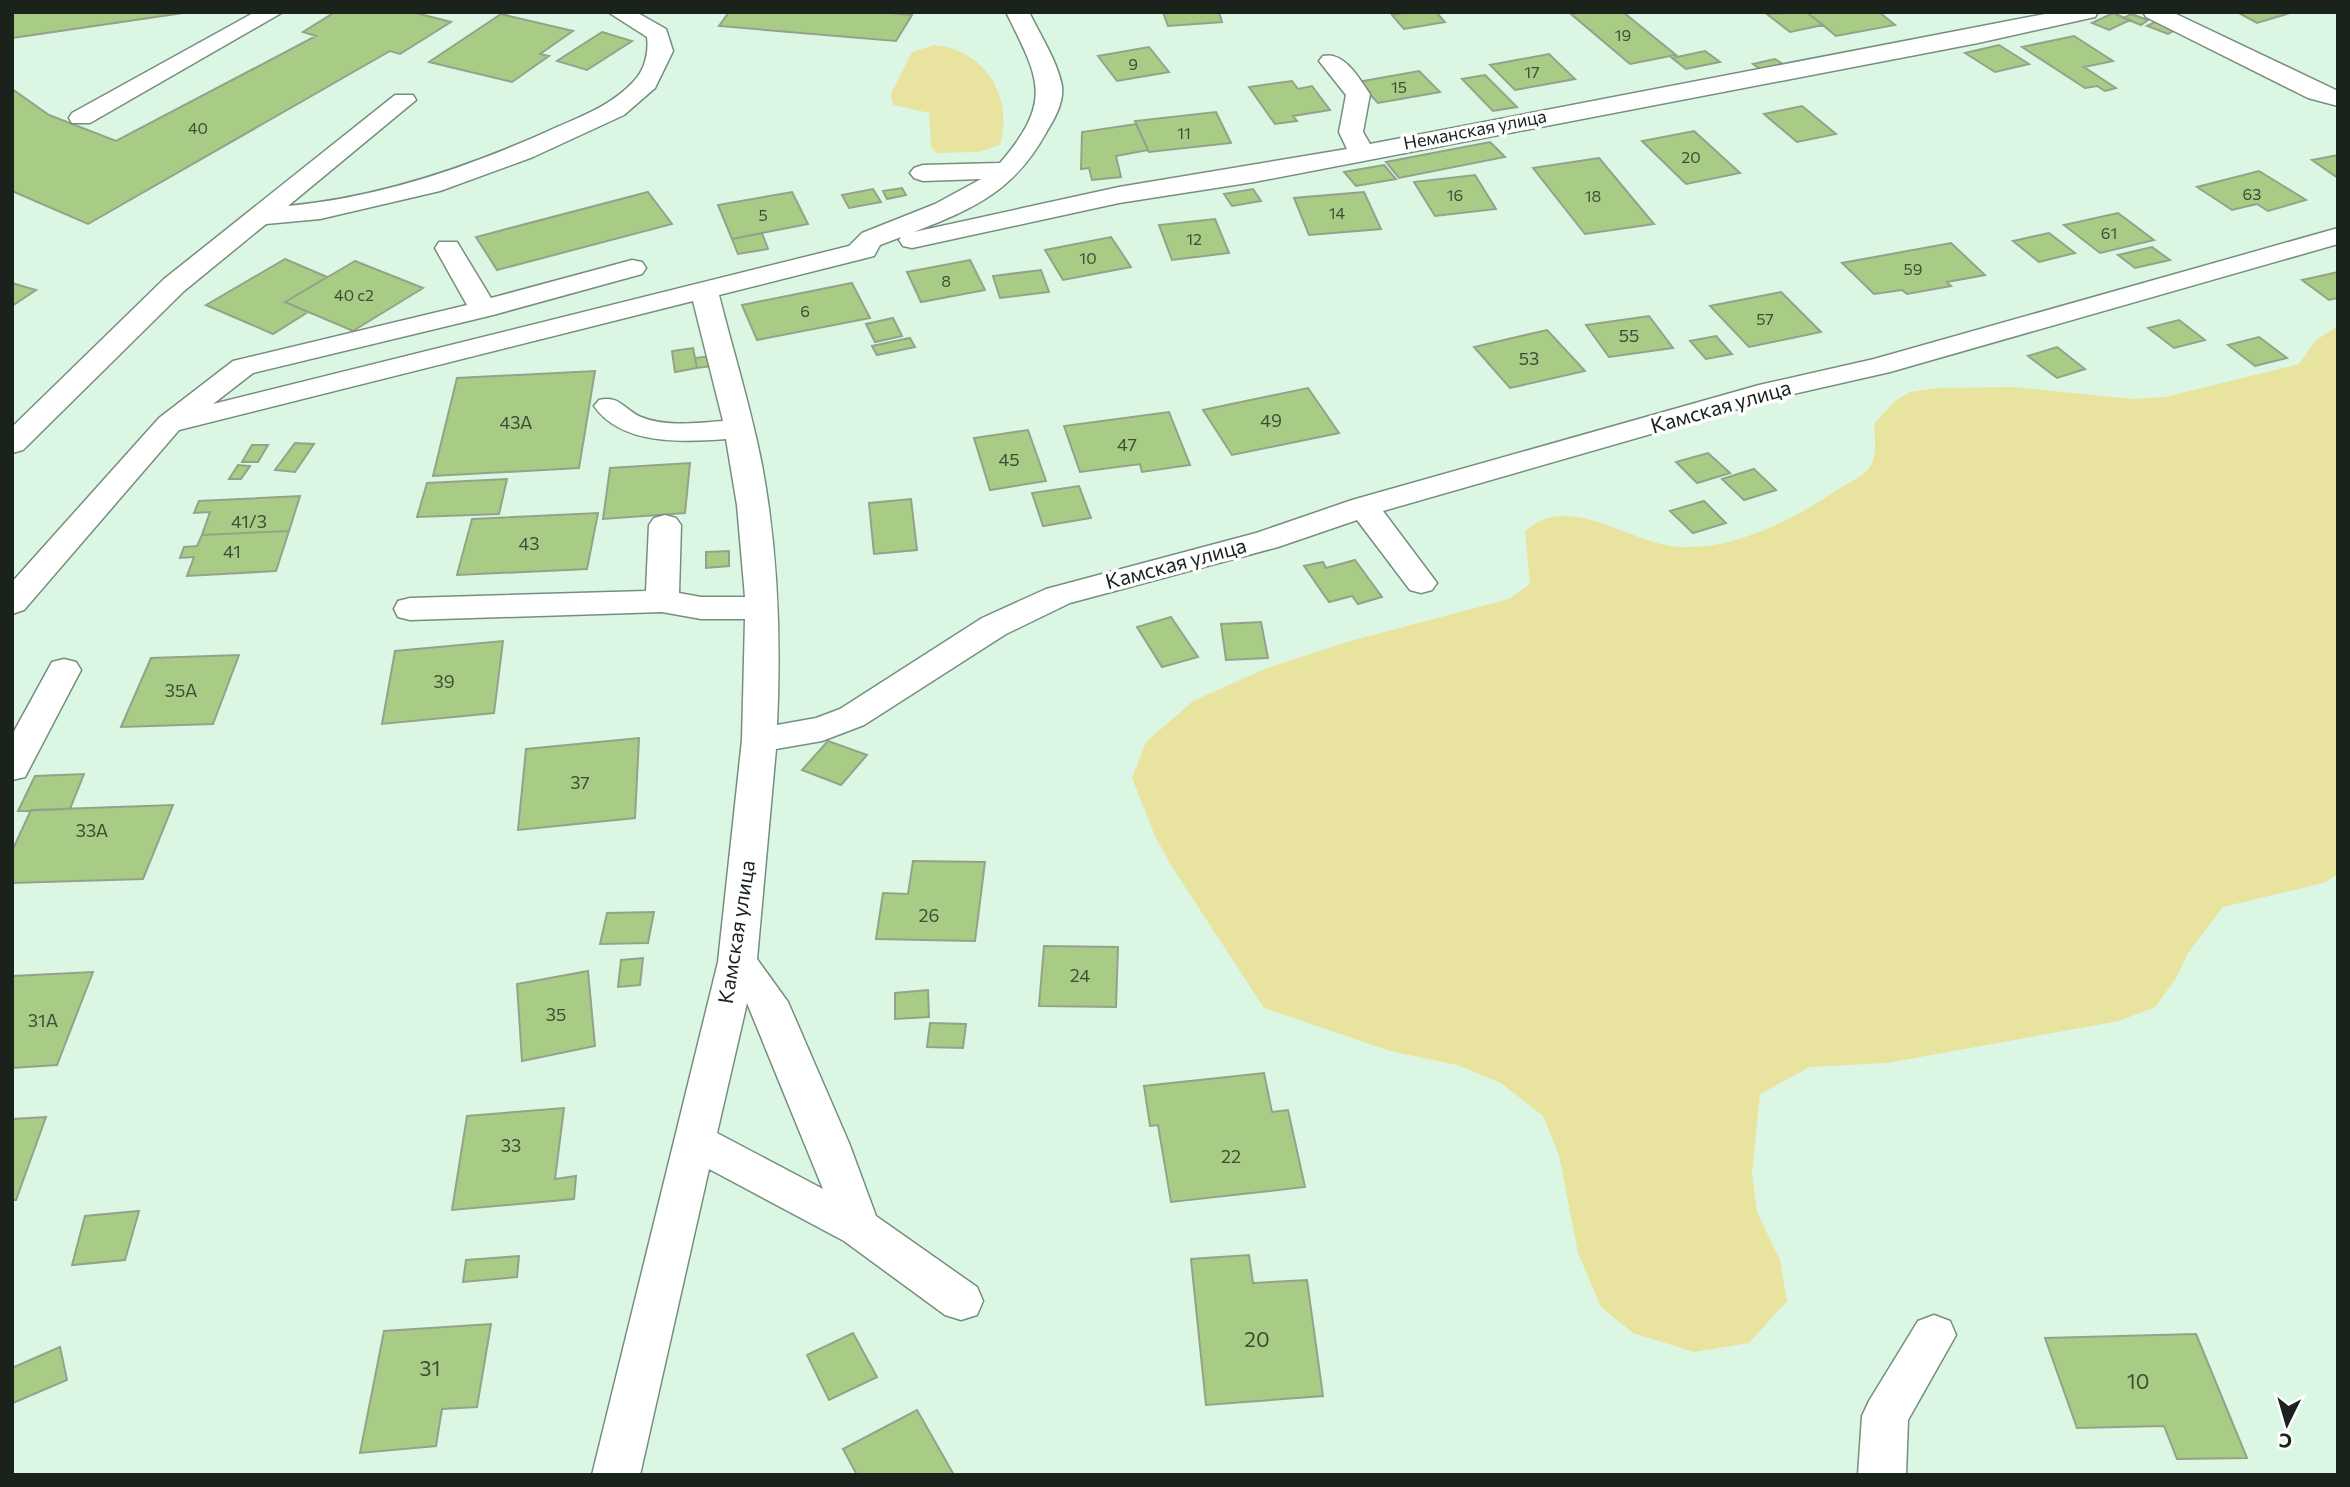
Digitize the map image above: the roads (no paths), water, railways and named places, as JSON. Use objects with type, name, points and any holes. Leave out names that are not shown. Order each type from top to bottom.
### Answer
[{"type":"lane","points":[[81,118],[272,12]]},
{"type":"lane","points":[[256,217],[320,211],[431,186],[524,152],[615,110],[647,83],[661,51],[658,34],[619,12]]},
{"type":"lane","points":[[865,250],[862,246],[871,239],[954,206],[1004,177],[1029,147],[1050,96],[1044,72],[1017,12]]},
{"type":"lane","name":"Неманская улица","points":[[169,424],[865,250],[1119,195],[1362,153],[1978,36],[2087,12]]},
{"type":"lane","points":[[2154,12],[2317,93],[2338,99]]},
{"type":"lane","points":[[1958,20],[1978,36]]},
{"type":"lane","points":[[1331,61],[1358,94],[1351,132],[1362,153]]},
{"type":"lane","points":[[12,444],[174,285],[404,100]]},
{"type":"lane","points":[[923,173],[1010,170]]},
{"type":"lane","name":"Камская улица","points":[[616,1475],[737,962],[759,740],[822,729],[852,717],[994,626],[1058,596],[1267,540],[1363,507],[1769,391],[1880,366],[2338,236]]},
{"type":"lane","points":[[448,248],[483,309]]},
{"type":"lane","points":[[12,603],[169,424],[243,367],[483,309],[632,268]]},
{"type":"lane","points":[[704,289],[739,429],[762,608],[763,678],[759,740]]},
{"type":"lane","points":[[609,405],[612,412],[624,420],[647,427],[671,431],[739,429]]},
{"type":"lane","points":[[1363,507],[1421,583]]},
{"type":"lane","points":[[662,601],[665,526]]},
{"type":"lane","points":[[410,609],[662,601],[701,608],[762,608]]},
{"type":"lane","points":[[12,768],[64,670]]},
{"type":"lane","points":[[737,962],[768,1002],[828,1143],[859,1228]]},
{"type":"lane","points":[[694,1141],[859,1228],[961,1301]]},
{"type":"lane","points":[[1882,1475],[1885,1416],[1934,1335]]}]
